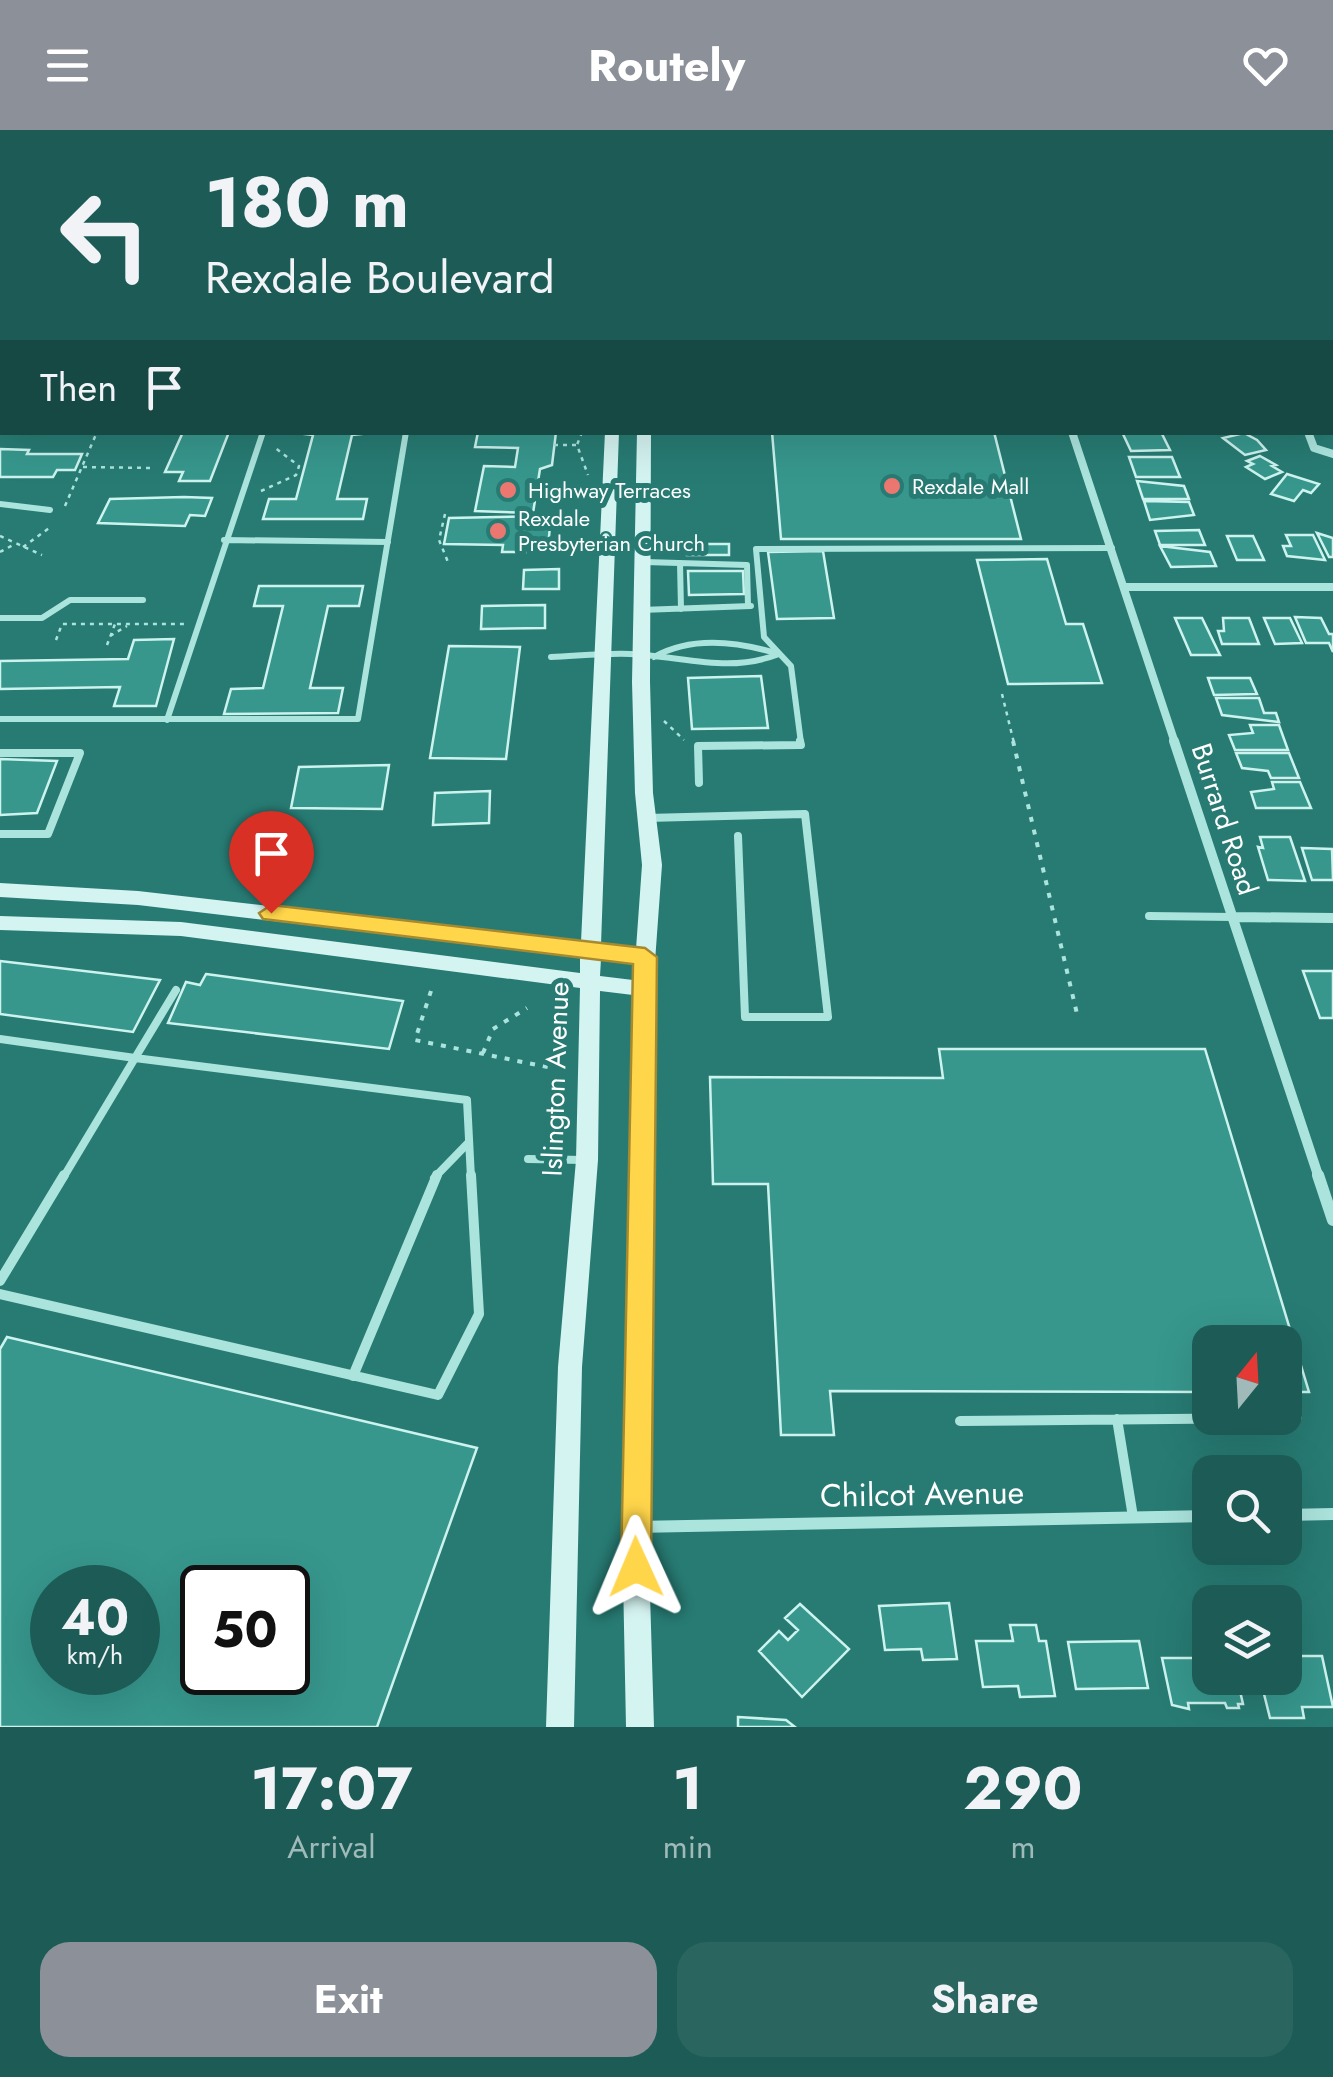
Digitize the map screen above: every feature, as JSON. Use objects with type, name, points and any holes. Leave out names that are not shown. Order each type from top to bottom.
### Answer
[{"type":"main road","name":"Islington Avenue","points":[[560,1727],[570,1367],[587,1160],[591,951],[612,435]]},
{"type":"main road","points":[[640,1727],[635,1527],[643,989],[652,865],[647,818],[648,657],[641,610],[640,562],[644,435]]},
{"type":"main road","points":[[0,890],[138,898],[645,957]]},
{"type":"main road","points":[[0,923],[181,929],[643,989]]},
{"type":"street","name":"Burrard Road","points":[[1073,435],[1333,1220]]},
{"type":"street","points":[[1309,435],[1314,448],[1333,454]]},
{"type":"street","points":[[1126,587],[1333,586]]},
{"type":"street","points":[[1234,917],[1333,918]]},
{"type":"street","points":[[1318,1176],[1333,1176]]},
{"type":"street","points":[[1302,1515],[1333,1514]]},
{"type":"street","name":"Chilcot Avenue","points":[[635,1527],[1192,1516]]},
{"type":"lane","points":[[0,719],[358,719],[406,435]]},
{"type":"lane","points":[[166,720],[236,502],[262,436]]},
{"type":"lane","points":[[0,504],[50,510]]},
{"type":"lane","points":[[224,540],[388,542]]},
{"type":"lane","points":[[699,783],[698,746],[801,745],[791,666],[764,637],[756,549],[1112,548]]},
{"type":"lane","points":[[640,562],[713,567],[747,564],[748,606]]},
{"type":"lane","points":[[680,563],[681,609]]},
{"type":"lane","points":[[716,594],[716,608]]},
{"type":"lane","points":[[0,618],[42,618],[70,600],[142,600]]},
{"type":"lane","points":[[641,610],[761,606]]},
{"type":"lane","points":[[648,657],[669,646],[753,645],[778,654]]},
{"type":"lane","points":[[551,656],[648,657],[673,665],[759,663],[778,654]]},
{"type":"lane","points":[[0,753],[80,753],[48,834],[0,834]]},
{"type":"lane","points":[[647,818],[805,814],[828,1017],[745,1017],[738,836]]},
{"type":"lane","points":[[1149,916],[1234,917]]},
{"type":"lane","points":[[0,1281],[176,990]]},
{"type":"lane","points":[[0,1040],[467,1100],[479,1314],[438,1396],[0,1294]]},
{"type":"lane","points":[[353,1376],[432,1180],[469,1142]]},
{"type":"lane","points":[[528,1159],[587,1160]]},
{"type":"lane","points":[[960,1421],[1192,1419]]},
{"type":"lane","points":[[1117,1420],[1133,1518]]},
{"type":"path","points":[[23,547],[61,517],[96,435]]},
{"type":"path","points":[[581,435],[577,446],[588,475]]},
{"type":"path","points":[[236,502],[296,475],[297,460],[262,436]]},
{"type":"path","points":[[554,445],[577,446]]},
{"type":"path","points":[[82,467],[153,468]]},
{"type":"path","points":[[445,514],[439,540],[448,562]]},
{"type":"path","points":[[0,536],[42,555]]},
{"type":"path","points":[[0,552],[15,544]]},
{"type":"path","points":[[56,640],[62,624],[197,624]]},
{"type":"path","points":[[106,645],[114,624]]},
{"type":"path","points":[[110,636],[130,624]]},
{"type":"path","points":[[1002,694],[1077,1014]]},
{"type":"path","points":[[664,721],[681,738],[698,746]]},
{"type":"path","points":[[431,990],[415,1040],[552,1068]]},
{"type":"path","points":[[483,1053],[493,1029],[527,1008]]},
{"type":"building","points":[[182,435],[228,435],[210,481],[179,481],[183,472],[165,472]]},
{"type":"building","points":[[313,435],[352,435],[337,499],[367,499],[363,519],[263,519],[269,499],[296,499]]},
{"type":"building","name":"Highway Terraces","points":[[477,435],[556,435],[552,465],[540,469],[533,513],[475,511],[484,466],[515,467],[518,448],[475,447]]},
{"type":"building","name":"Rexdale Mall","points":[[772,435],[995,435],[1021,539],[781,539]]},
{"type":"building","points":[[1123,435],[1162,435],[1170,450],[1131,451]]},
{"type":"building","points":[[1248,435],[1266,450],[1245,455],[1223,438]]},
{"type":"building","points":[[0,449],[29,450],[27,454],[82,454],[75,470],[57,470],[53,477],[0,477]]},
{"type":"building","points":[[1260,456],[1282,472],[1265,479],[1246,467],[1253,464],[1247,461]]},
{"type":"building","points":[[1129,457],[1172,457],[1180,477],[1136,477]]},
{"type":"building","points":[[1287,474],[1319,484],[1311,493],[1303,490],[1294,501],[1271,494]]},
{"type":"building","points":[[1137,481],[1184,486],[1189,499],[1143,499]]},
{"type":"building","points":[[212,498],[205,516],[190,515],[185,526],[98,523],[110,499]]},
{"type":"building","points":[[1144,501],[1189,502],[1194,515],[1150,520]]},
{"type":"building","name":"Rexdale Presbyterian Church","points":[[551,516],[548,547],[534,552],[502,552],[503,545],[444,544],[449,518]]},
{"type":"building","points":[[1199,530],[1205,545],[1160,545],[1155,531]]},
{"type":"building","points":[[1317,533],[1333,538],[1333,557],[1329,557]]},
{"type":"building","points":[[1286,535],[1313,535],[1325,560],[1287,556],[1283,546],[1291,546]]},
{"type":"building","points":[[1227,536],[1253,536],[1264,560],[1237,560]]},
{"type":"building","points":[[687,544],[729,544],[729,555],[687,555]]},
{"type":"building","points":[[1160,546],[1210,552],[1216,566],[1171,567]]},
{"type":"building","points":[[823,551],[834,618],[777,619],[768,552]]},
{"type":"building","points":[[1047,559],[1066,624],[1083,624],[1102,683],[1008,684],[977,560]]},
{"type":"building","points":[[559,569],[559,589],[523,589],[524,570]]},
{"type":"building","points":[[688,571],[743,571],[744,594],[689,595]]},
{"type":"building","points":[[259,586],[363,586],[359,606],[328,606],[310,688],[343,688],[338,713],[224,714],[231,689],[263,688],[283,606],[254,606]]},
{"type":"building","points":[[545,605],[545,628],[481,629],[482,606]]},
{"type":"building","points":[[1295,617],[1321,618],[1329,634],[1333,634],[1333,652],[1329,643],[1306,643]]},
{"type":"building","points":[[1175,618],[1202,618],[1220,655],[1191,655]]},
{"type":"building","points":[[1223,618],[1249,618],[1259,644],[1222,644],[1218,631],[1224,631]]},
{"type":"building","points":[[1264,618],[1290,618],[1302,643],[1275,644]]},
{"type":"building","points":[[174,639],[156,706],[114,706],[120,687],[0,689],[0,661],[128,659],[134,640]]},
{"type":"building","points":[[449,646],[520,647],[506,759],[430,758]]},
{"type":"building","points":[[761,676],[768,728],[692,729],[688,678]]},
{"type":"building","points":[[1208,678],[1250,678],[1257,694],[1214,695]]},
{"type":"building","points":[[1216,698],[1259,698],[1264,713],[1276,713],[1279,722],[1222,715]]},
{"type":"building","points":[[1250,725],[1279,725],[1288,750],[1235,750],[1229,735],[1253,733]]},
{"type":"building","points":[[1236,753],[1289,753],[1299,778],[1271,778],[1268,771],[1242,768]]},
{"type":"building","points":[[0,759],[57,761],[37,813],[0,815]]},
{"type":"building","points":[[389,765],[382,809],[291,808],[299,767]]},
{"type":"building","points":[[1272,782],[1300,782],[1311,808],[1256,808],[1251,792],[1274,789]]},
{"type":"building","points":[[490,791],[489,823],[433,825],[435,793]]},
{"type":"building","points":[[1260,837],[1290,837],[1305,881],[1268,880],[1258,847],[1263,848]]},
{"type":"building","points":[[1302,848],[1332,849],[1333,880],[1312,880]]},
{"type":"building","points":[[0,961],[160,980],[133,1032],[0,1014]]},
{"type":"building","points":[[1303,971],[1333,971],[1333,1018],[1320,1018]]},
{"type":"building","points":[[206,974],[403,1001],[389,1049],[168,1023],[186,982],[200,985]]},
{"type":"building","points":[[939,1049],[1205,1049],[1289,1325],[1192,1325],[1192,1392],[830,1391],[834,1435],[781,1435],[768,1184],[713,1184],[710,1077],[943,1078]]},
{"type":"building","points":[[7,1337],[477,1448],[377,1727],[0,1727],[0,1349]]},
{"type":"building","points":[[1302,1369],[1309,1392],[1302,1392]]},
{"type":"building","points":[[949,1603],[957,1659],[923,1660],[921,1649],[885,1650],[879,1606]]},
{"type":"building","points":[[800,1604],[849,1649],[802,1697],[759,1651],[779,1631],[788,1640],[798,1630],[785,1618]]},
{"type":"building","points":[[1010,1625],[1036,1625],[1039,1641],[1046,1641],[1055,1696],[1020,1697],[1018,1686],[983,1687],[976,1641],[1013,1641]]},
{"type":"building","points":[[1139,1641],[1148,1688],[1076,1689],[1068,1642]]},
{"type":"building","points":[[1302,1656],[1322,1656],[1333,1707],[1302,1707],[1304,1718],[1270,1718],[1264,1695],[1302,1695]]},
{"type":"building","points":[[1162,1658],[1192,1658],[1192,1695],[1241,1695],[1243,1704],[1227,1708],[1225,1703],[1188,1703],[1189,1709],[1172,1705]]},
{"type":"building","points":[[738,1717],[786,1720],[795,1727],[738,1727]]},
{"type":"place","name":"Rexdale Mall","points":[[892,486]]},
{"type":"place","name":"Highway Terraces","points":[[508,490]]},
{"type":"place","name":"Rexdale Presbyterian Church","points":[[498,531]]},
{"type":"route","points":[[271,913],[645,957],[636,1567]]}]
